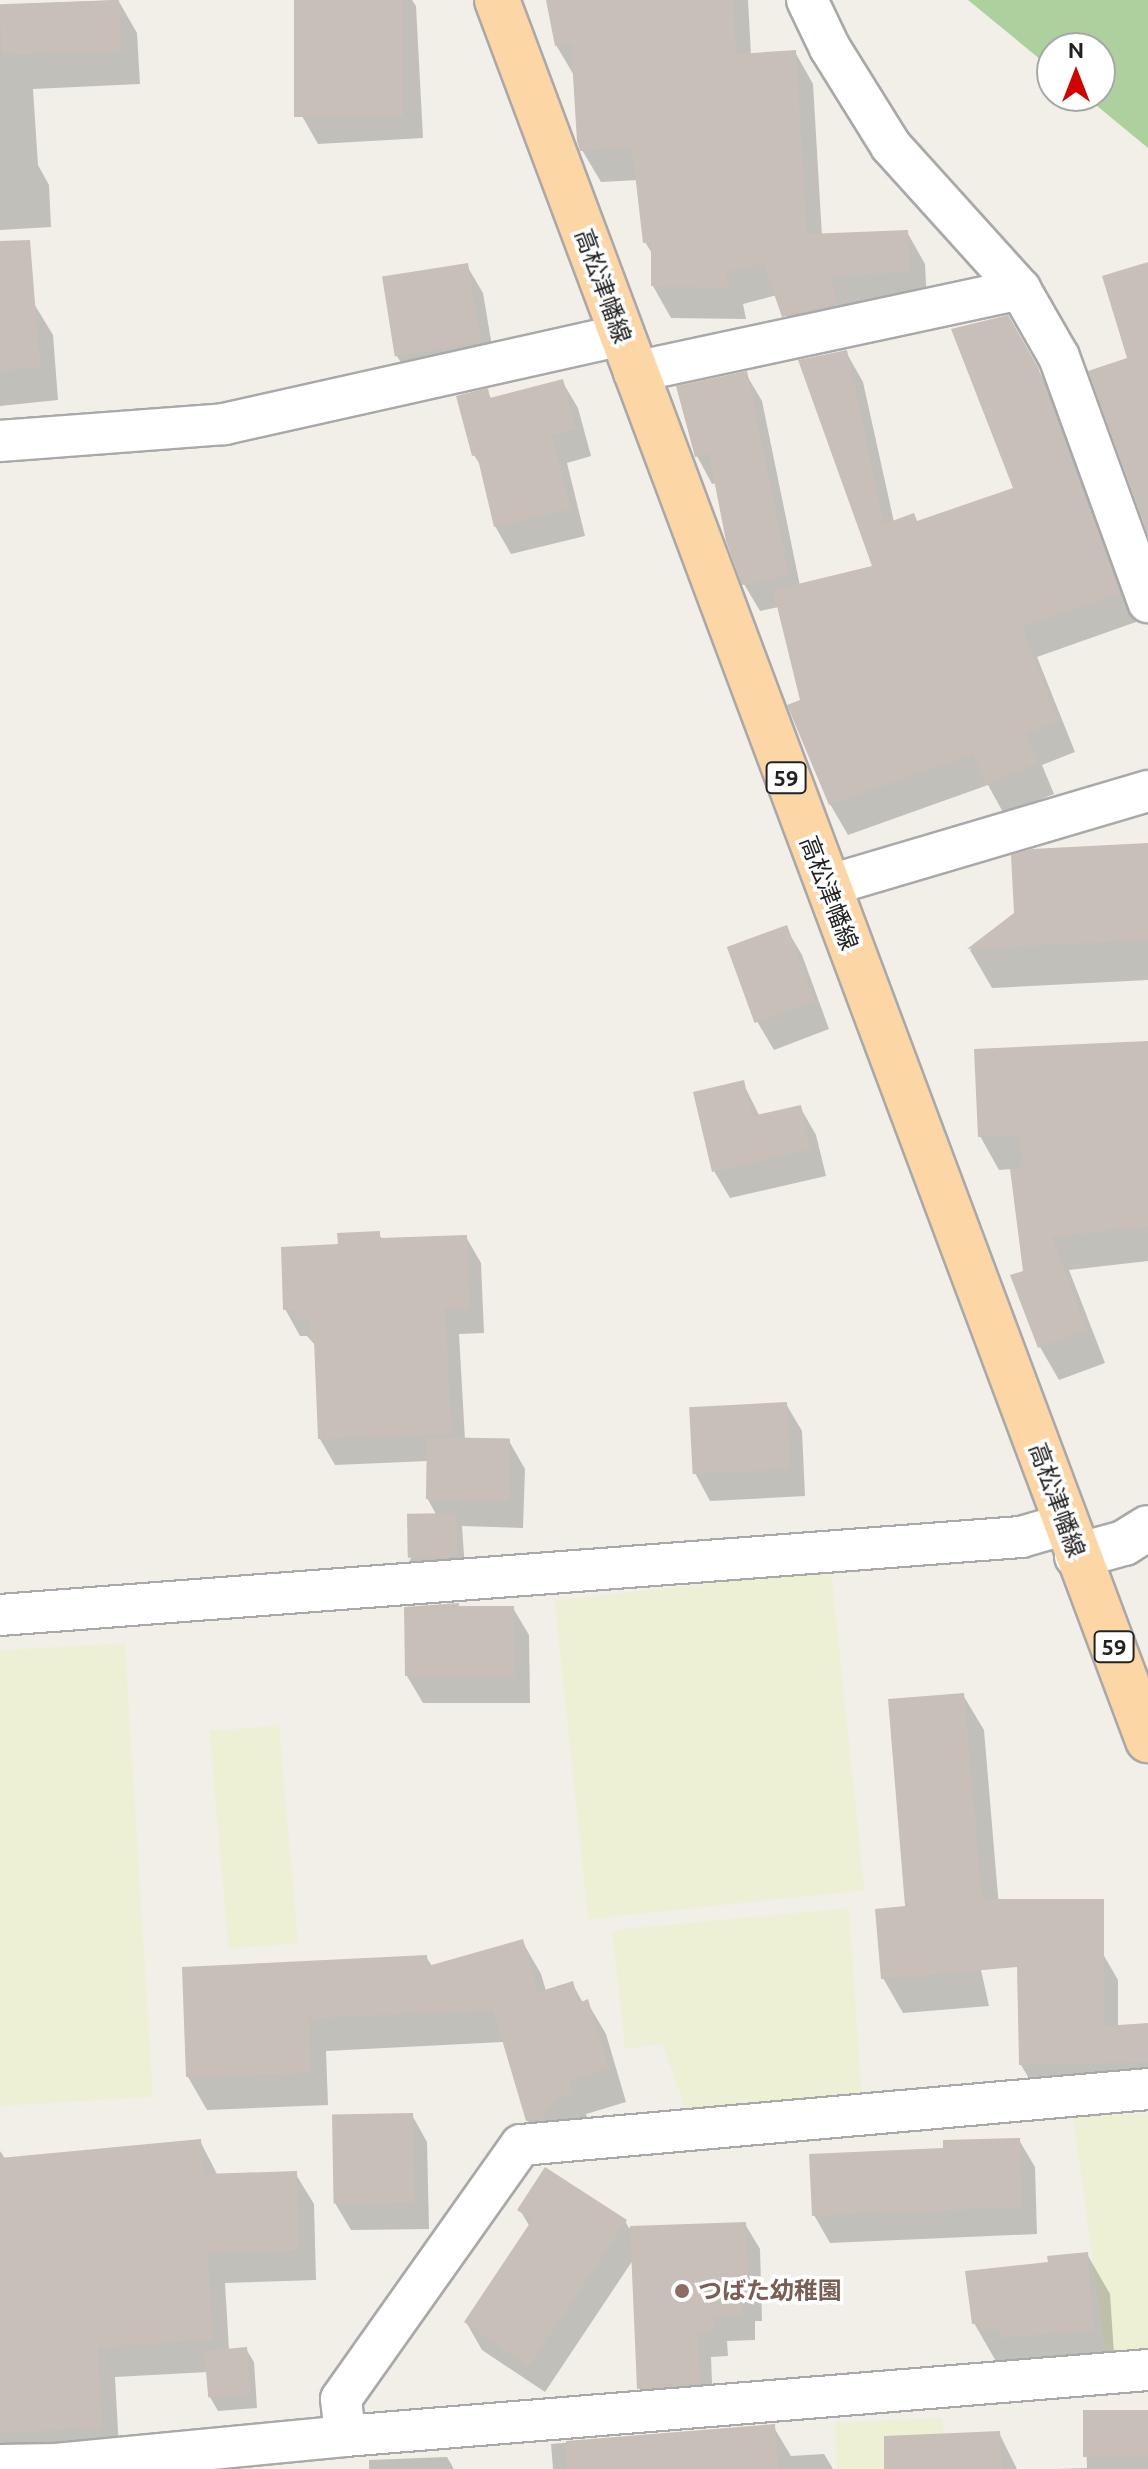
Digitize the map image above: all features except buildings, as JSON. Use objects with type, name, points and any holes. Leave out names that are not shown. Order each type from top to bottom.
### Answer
[{"type":"main road","name":"高松津幡線","points":[[497,0],[1148,1740]]},
{"type":"street","points":[[807,0],[830,48],[891,146],[1020,289],[1059,357],[1148,602]]},
{"type":"street","points":[[0,441],[224,424],[1020,289]]},
{"type":"street","points":[[827,886],[1148,791]]},
{"type":"street","points":[[0,1615],[1021,1537],[1124,1543],[1148,1528]]},
{"type":"street","points":[[345,2436],[341,2399],[521,2145],[1148,2089]]},
{"type":"street","points":[[0,2465],[56,2464],[345,2436],[1148,2370]]},
{"type":"green space","points":[[968,0],[1148,0],[1148,148],[1104,112],[1116,112],[1116,32],[1036,32],[1036,56]]},
{"type":"green space","points":[[831,1571],[865,1890],[588,1919],[555,1600]]},
{"type":"green space","points":[[125,1643],[153,2097],[0,2106],[0,1650]]},
{"type":"green space","points":[[279,1725],[298,1943],[228,1949],[209,1731]]},
{"type":"green space","points":[[849,1908],[862,2096],[686,2110],[662,2044],[625,2049],[612,1930]]},
{"type":"green space","points":[[1148,2114],[1148,2352],[1106,2358],[1073,2116]]},
{"type":"green space","points":[[943,2418],[945,2469],[837,2469],[835,2422]]},
{"type":"place","name":"つばた幼稚園","points":[[682,2291]]}]
